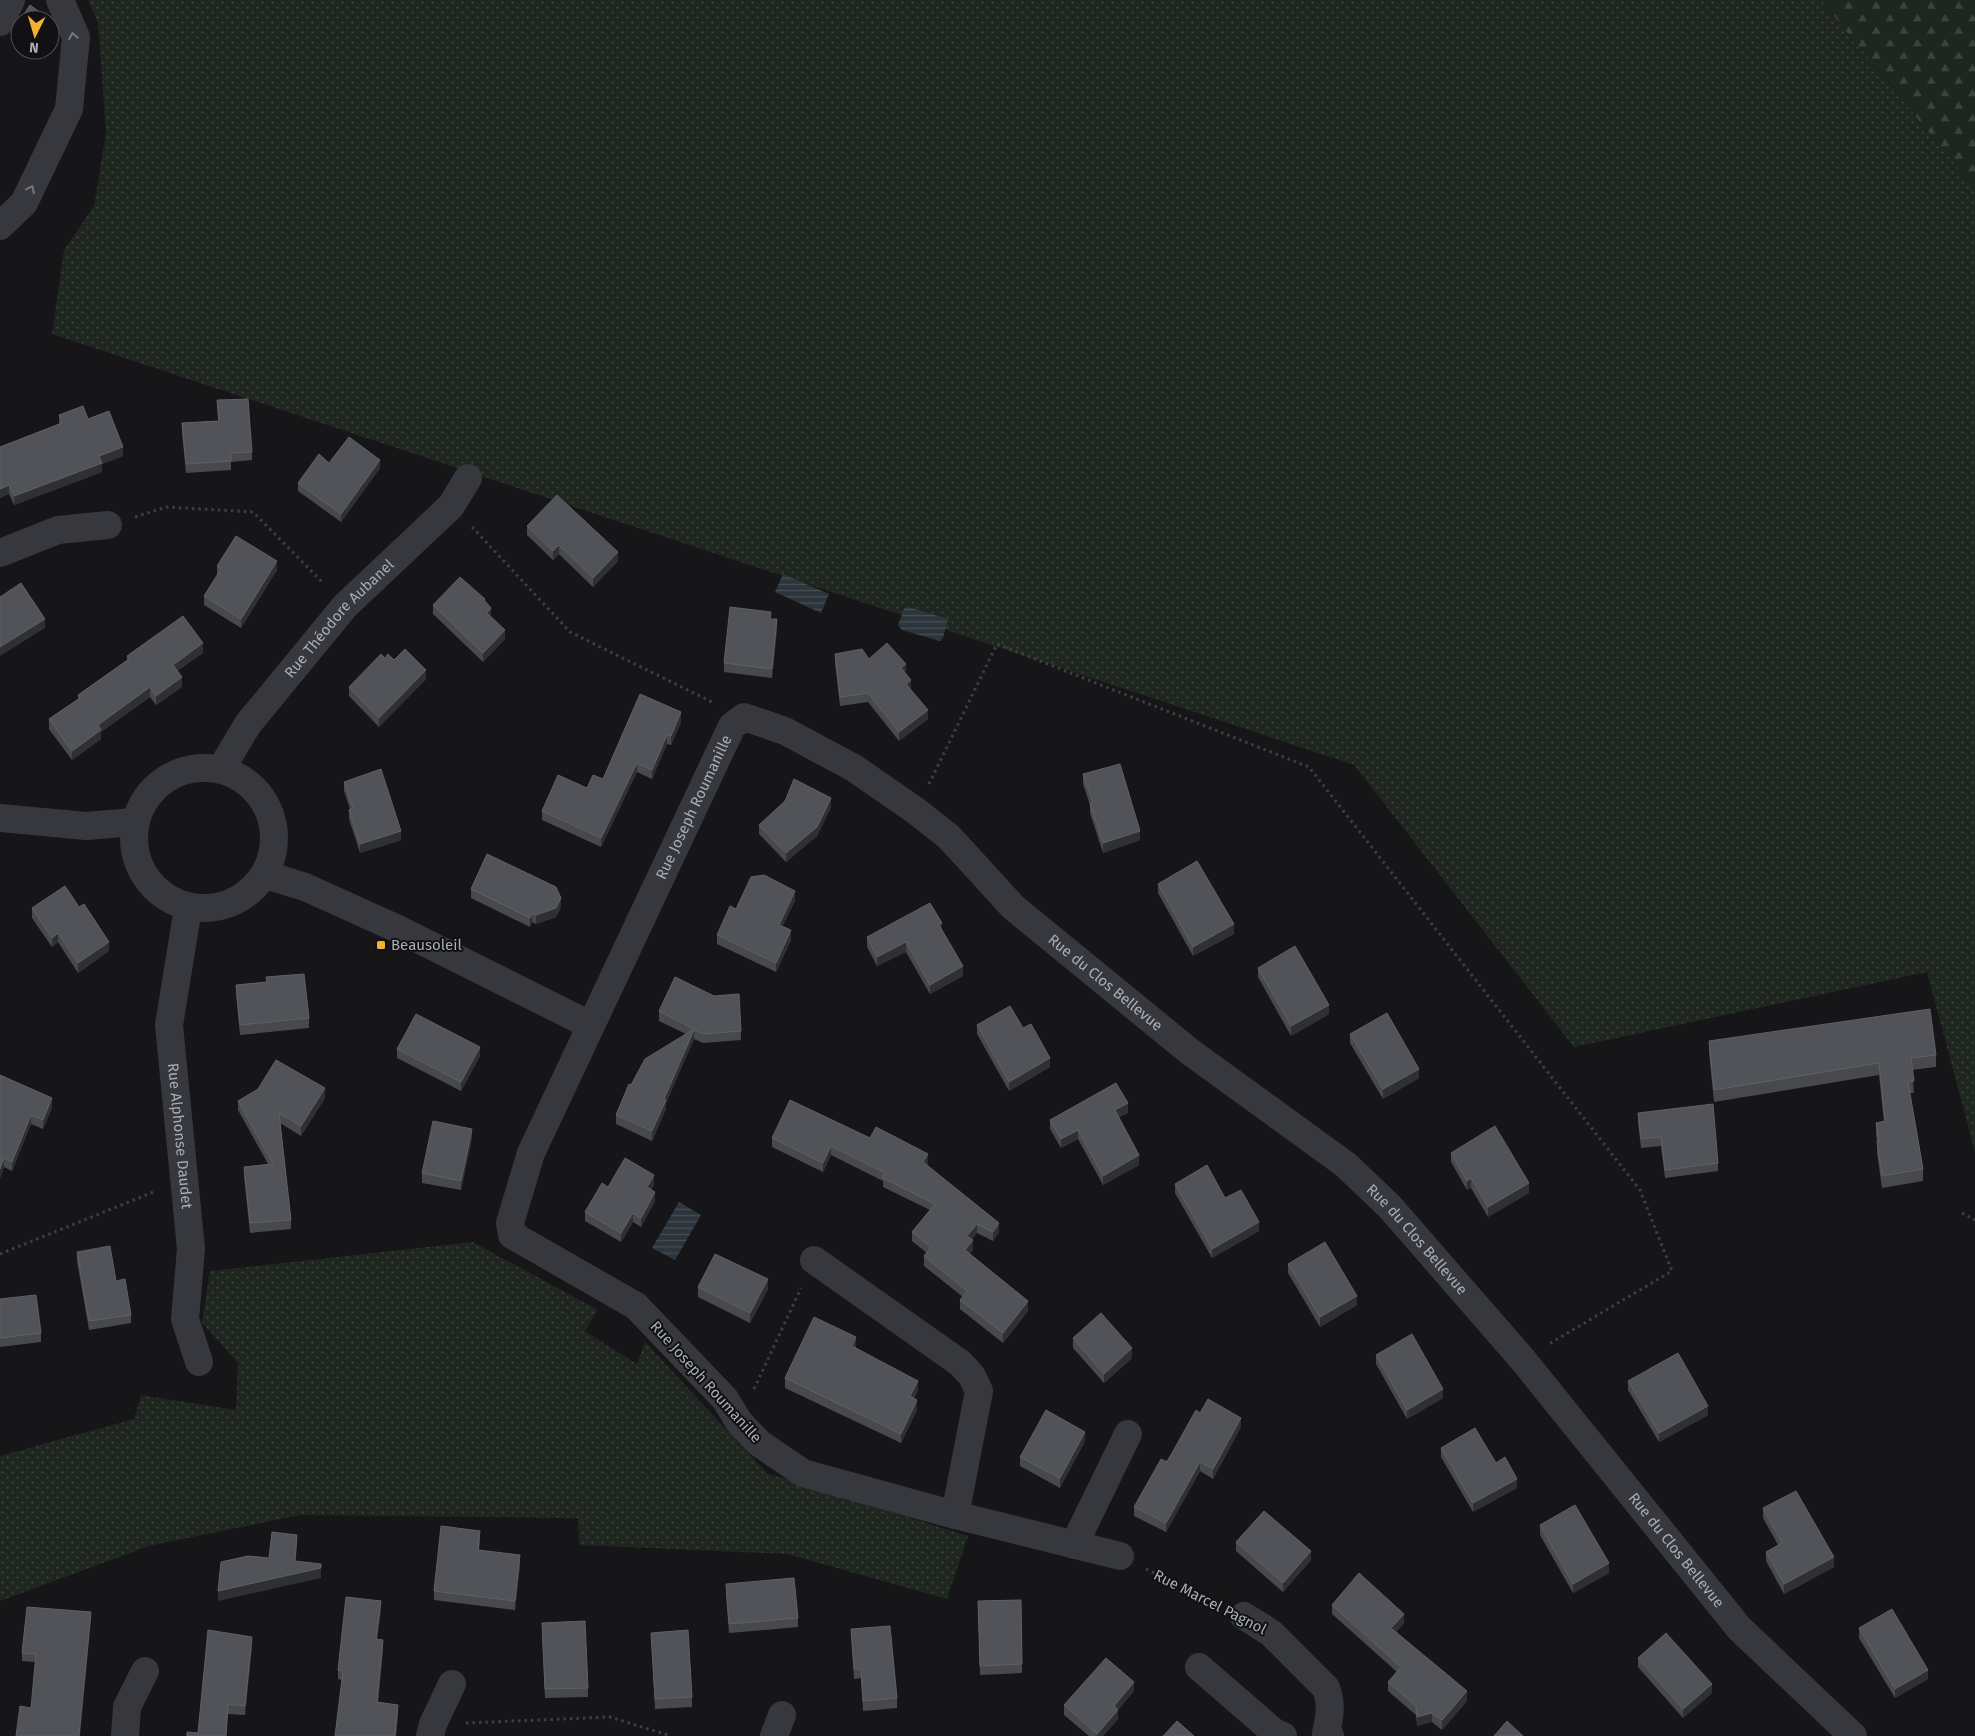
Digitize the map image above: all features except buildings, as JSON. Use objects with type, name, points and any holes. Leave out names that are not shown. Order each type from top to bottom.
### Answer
[{"type":"street","points":[[0,22],[12,0]]},
{"type":"street","points":[[0,226],[24,203],[69,109],[76,37],[60,0]]},
{"type":"street","name":"Rue Théodore Aubanel","points":[[222,769],[248,724],[345,606],[451,506],[468,478]]},
{"type":"street","points":[[0,553],[58,530],[108,525]]},
{"type":"street","points":[[744,717],[785,731],[854,768],[916,811]]},
{"type":"street","name":"Rue Joseph Roumanille","points":[[744,717],[732,726],[531,1153],[510,1223],[512,1235],[636,1306],[725,1399],[739,1422],[760,1443],[803,1473],[955,1515],[1120,1556]]},
{"type":"street","points":[[184,769],[222,769],[251,784],[270,810],[276,843],[266,874],[232,904],[188,908],[155,891],[135,860],[134,822],[151,789],[184,769]]},
{"type":"street","name":"Rue du Clos Bellevue","points":[[916,811],[949,836],[1013,907],[1189,1051],[1346,1165],[1390,1208],[1523,1360],[1739,1628],[1852,1736]]},
{"type":"street","points":[[0,818],[86,826],[134,822]]},
{"type":"street","points":[[266,874],[305,887],[398,929],[590,1025]]},
{"type":"street","name":"Rue Alphonse Daudet","points":[[188,908],[169,1025],[191,1249],[185,1319],[199,1362]]},
{"type":"street","points":[[814,1260],[960,1363],[972,1376],[979,1390],[955,1515]]},
{"type":"street","points":[[1074,1546],[1128,1434]]},
{"type":"street","name":"Rue Marcel Pagnol","points":[[1244,1616],[1271,1633],[1326,1688],[1330,1698],[1331,1712],[1324,1735]]},
{"type":"street","points":[[1199,1667],[1274,1732],[1283,1736]]},
{"type":"street","points":[[125,1736],[127,1707],[146,1671]]},
{"type":"street","points":[[431,1730],[452,1684]]},
{"type":"path","points":[[108,525],[166,508],[253,512],[345,606]]},
{"type":"path","points":[[477,532],[570,632],[744,717]]},
{"type":"path","points":[[916,811],[997,644],[1309,767],[1640,1190],[1672,1271],[1523,1360]]},
{"type":"path","points":[[0,1254],[185,1180]]},
{"type":"path","points":[[1962,1213],[1975,1220]]},
{"type":"path","points":[[739,1422],[814,1260]]},
{"type":"path","name":"Rue Marcel Pagnol","points":[[1120,1556],[1244,1616]]},
{"type":"path","points":[[431,1730],[610,1716],[671,1736]]},
{"type":"green space","points":[[88,0],[1821,0],[1975,189],[1975,1152],[1927,972],[1574,1047],[1354,765],[52,334],[64,250],[94,206],[106,133],[98,23]]},
{"type":"green space","points":[[1821,0],[1975,0],[1975,189]]},
{"type":"green space","points":[[473,1242],[598,1310],[585,1331],[637,1364],[645,1342],[767,1473],[968,1536],[947,1599],[787,1554],[579,1545],[578,1518],[300,1515],[149,1546],[0,1601],[0,1456],[134,1419],[141,1395],[236,1410],[238,1363],[202,1323],[210,1271]]},
{"type":"shaded area","points":[[783,574],[829,594],[821,613],[775,592]]},
{"type":"shaded area","points":[[908,607],[948,619],[943,638],[940,641],[902,630],[898,625],[904,609]]},
{"type":"shaded area","points":[[679,1202],[701,1215],[675,1260],[652,1248]]},
{"type":"place","name":"Beausoleil","points":[[381,945]]}]
